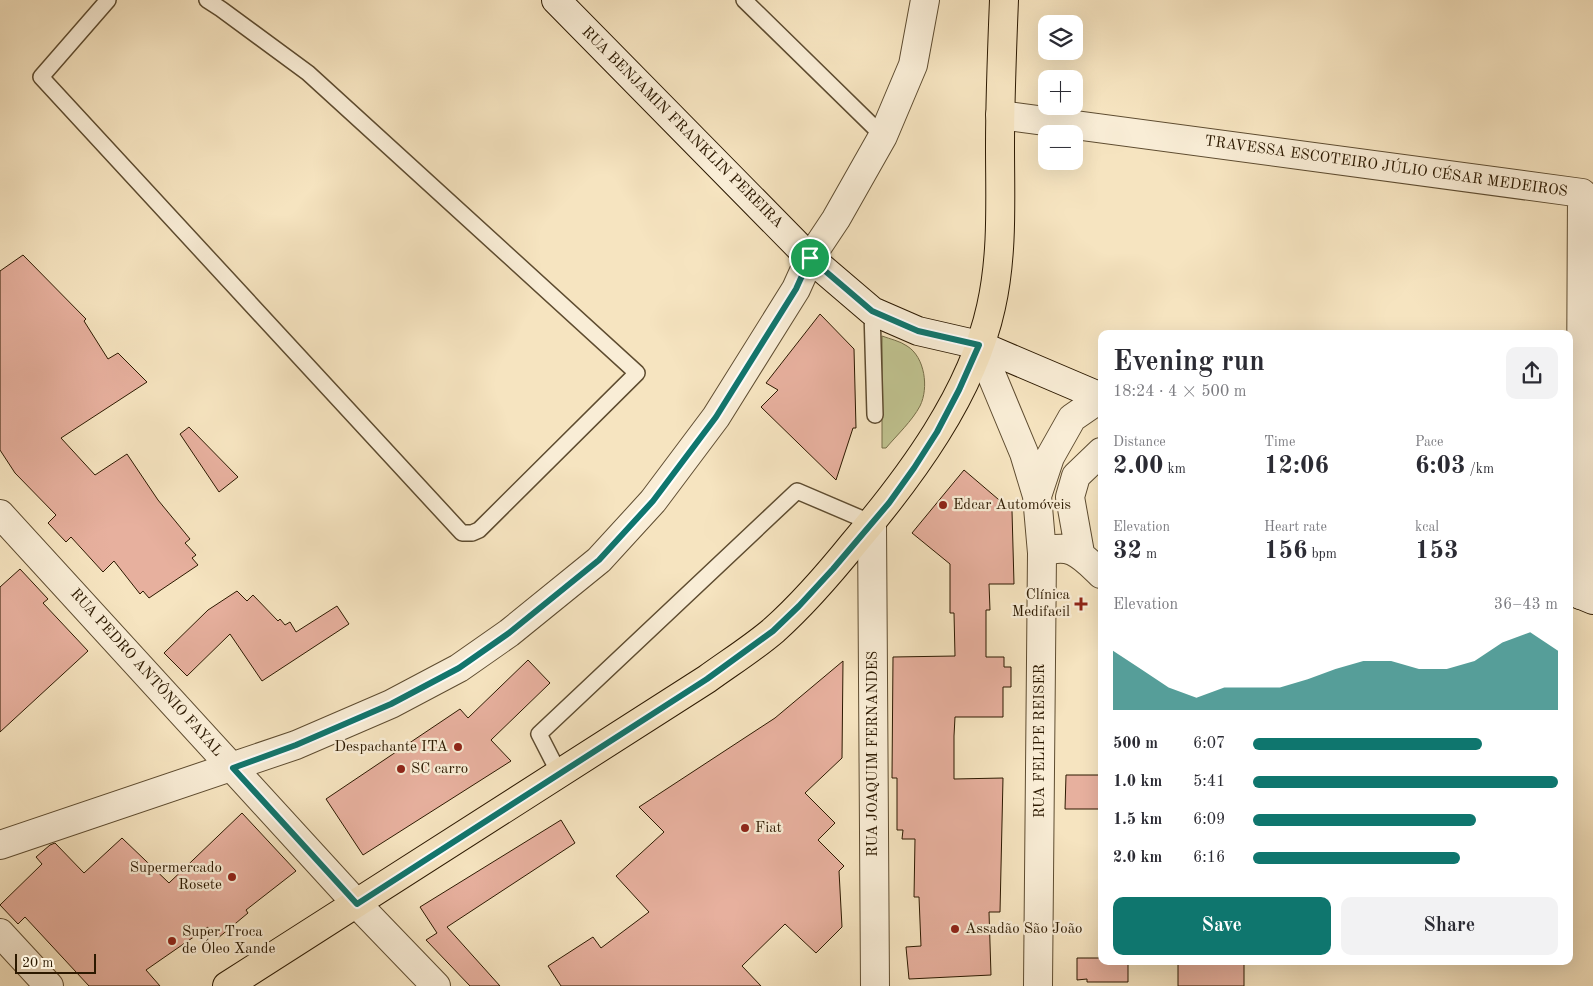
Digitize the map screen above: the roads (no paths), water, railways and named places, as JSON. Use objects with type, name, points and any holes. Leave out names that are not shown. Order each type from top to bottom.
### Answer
[{"type":"main road","points":[[227,986],[707,679],[773,631],[799,606],[872,523],[909,475],[937,432],[959,390],[979,345],[991,307],[1000,227],[1000,115],[1004,0]]},
{"type":"street","name":"RUA BENJAMIN FRANKLIN PEREIRA","points":[[556,0],[810,258],[872,311],[918,331],[979,345],[1098,396]]},
{"type":"street","points":[[0,845],[137,798],[233,768],[296,745],[391,704],[459,668],[509,633],[599,560],[653,501],[716,417],[796,289],[810,258],[836,219],[883,136],[913,65],[925,0]]},
{"type":"street","name":"TRAVESSA ESCOTEIRO JÚLIO CÉSAR MEDEIROS","points":[[1000,115],[1587,194],[1580,595]]},
{"type":"street","name":"RUA FELIPE REISER","points":[[979,345],[1024,454],[1036,496],[1042,553],[1038,986]]},
{"type":"street","name":"RUA FELIPE REISER","points":[[1036,496],[1050,457],[1072,418],[1098,399]]},
{"type":"street","points":[[1080,553],[1070,497],[1076,476],[1098,455]]},
{"type":"street","name":"RUA PEDRO ANTÔNIO FAYAL","points":[[0,514],[357,904],[436,986]]},
{"type":"street","name":"RUA JOAQUIM FERNANDES","points":[[872,523],[875,986]]},
{"type":"street","points":[[1042,553],[1058,548],[1080,553],[1098,571]]},
{"type":"street","points":[[0,933],[49,986]]},
{"type":"lane","points":[[108,0],[41,77],[462,533],[472,533],[479,530],[637,372],[308,73],[225,4],[207,0]]},
{"type":"lane","points":[[744,0],[883,136]]},
{"type":"lane","points":[[872,311],[875,415]]},
{"type":"lane","points":[[559,774],[539,734],[797,491],[872,523]]},
{"type":"place","name":"Edcar Automóveis","points":[[943,505]]},
{"type":"place","name":"Clínica Medifacil","points":[[1081,604]]},
{"type":"place","name":"Despachante ITA","points":[[458,747]]},
{"type":"place","name":"SC carro","points":[[401,769]]},
{"type":"place","name":"Fiat","points":[[745,828]]},
{"type":"place","name":"Supermercado Rosete","points":[[232,877]]},
{"type":"place","name":"Assadão São João","points":[[955,929]]},
{"type":"place","name":"Super Troca de Óleo Xande","points":[[172,941]]}]
